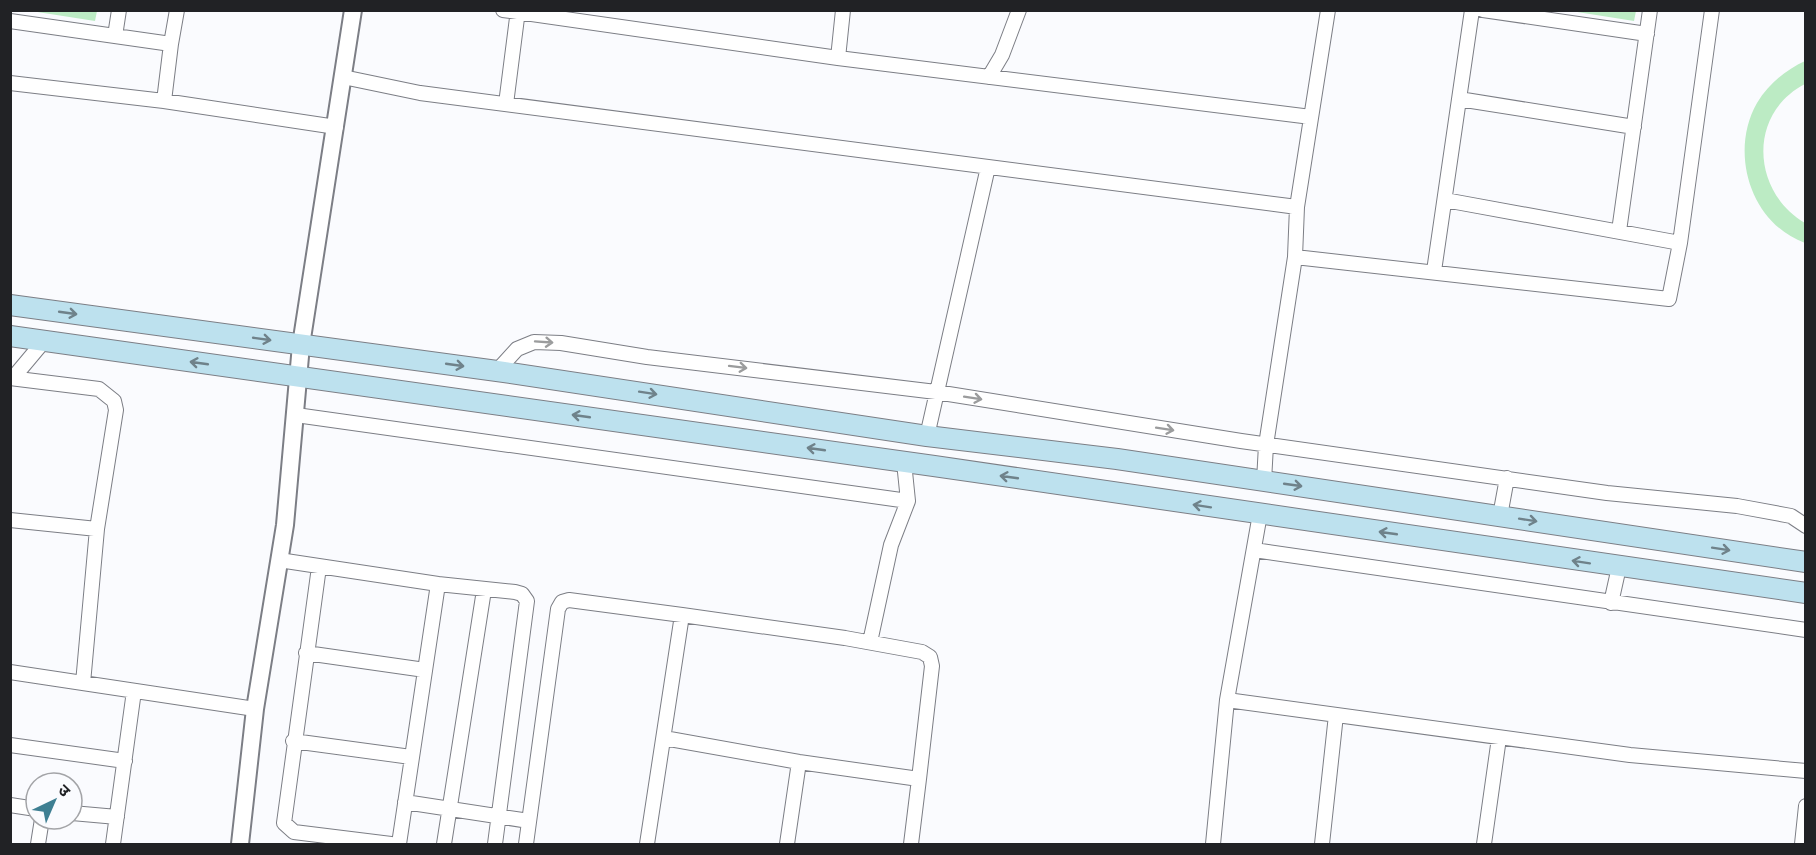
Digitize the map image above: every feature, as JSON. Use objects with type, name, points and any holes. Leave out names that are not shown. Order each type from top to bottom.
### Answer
[{"type":"main road","points":[[10,305],[497,371],[927,436],[1117,459],[1806,562]]},
{"type":"main road","points":[[10,336],[904,462],[1806,593]]},
{"type":"main road","points":[[1260,514],[1264,481]]},
{"type":"main road","points":[[1497,549],[1500,516]]},
{"type":"street","points":[[115,36],[119,10]]},
{"type":"street","points":[[164,101],[177,10]]},
{"type":"street","points":[[240,844],[255,709],[279,560],[302,345],[353,10]]},
{"type":"street","points":[[838,58],[843,10]]},
{"type":"street","points":[[989,77],[1002,55],[1019,10]]},
{"type":"street","points":[[1264,481],[1266,445],[1295,257],[1297,207],[1328,10]]},
{"type":"street","points":[[1434,271],[1472,10]]},
{"type":"street","points":[[1483,10],[1647,34]]},
{"type":"street","points":[[1619,231],[1650,10]]},
{"type":"street","points":[[1295,257],[1669,299],[1680,243],[1713,10]]},
{"type":"street","points":[[506,104],[513,11],[838,58],[1311,117]]},
{"type":"street","points":[[10,21],[171,44]]},
{"type":"street","points":[[343,77],[420,93],[1297,207]]},
{"type":"street","points":[[10,82],[164,101],[336,127]]},
{"type":"street","points":[[1459,99],[1634,127]]},
{"type":"street","points":[[927,436],[988,167]]},
{"type":"street","points":[[1444,200],[1680,243]]},
{"type":"street","points":[[12,378],[44,341]]},
{"type":"street","points":[[497,371],[517,349],[534,342],[936,392],[1266,445],[1607,493],[1737,506],[1791,516],[1806,526]]},
{"type":"street","points":[[12,378],[99,389],[114,401],[117,410],[98,529],[83,683]]},
{"type":"street","points":[[296,415],[908,501]]},
{"type":"street","points":[[870,642],[891,545],[908,501],[904,462]]},
{"type":"street","points":[[1500,516],[1507,478]]},
{"type":"street","points":[[1213,844],[1227,700],[1260,514]]},
{"type":"street","points":[[10,520],[98,529]]},
{"type":"street","points":[[1254,550],[1806,630]]},
{"type":"street","points":[[279,560],[522,594],[527,601],[495,844]]},
{"type":"street","points":[[319,567],[283,816],[288,828],[294,832],[391,844]]},
{"type":"street","points":[[1611,603],[1619,567]]},
{"type":"street","points":[[399,844],[438,584]]},
{"type":"street","points":[[444,844],[484,590]]},
{"type":"street","points":[[526,844],[558,609],[562,602],[569,600],[870,642],[922,652],[930,657],[932,666],[910,844]]},
{"type":"street","points":[[647,844],[682,615]]},
{"type":"street","points":[[306,653],[425,670]]},
{"type":"street","points":[[10,672],[255,709]]},
{"type":"street","points":[[113,844],[134,691]]},
{"type":"street","points":[[1227,700],[1630,755],[1806,771]]},
{"type":"street","points":[[1322,844],[1336,715]]},
{"type":"street","points":[[664,738],[799,762],[919,779]]},
{"type":"street","points":[[1484,844],[1499,738]]},
{"type":"street","points":[[293,741],[411,757]]},
{"type":"street","points":[[10,745],[125,761]]},
{"type":"street","points":[[787,844],[799,762]]},
{"type":"street","points":[[405,802],[529,821]]},
{"type":"street","points":[[1802,844],[1806,806]]},
{"type":"street","points":[[84,814],[117,817]]},
{"type":"green space","points":[[97,10],[95,21],[31,11]]},
{"type":"green space","points":[[1571,11],[1636,11],[1634,21]]},
{"type":"green space","points":[[1805,61],[1805,84],[1786,97],[1773,114],[1766,133],[1763,153],[1766,173],[1774,192],[1787,209],[1805,223],[1805,243],[1786,233],[1770,220],[1758,203],[1745,164],[1745,143],[1749,122],[1757,103],[1767,89],[1778,78]]}]
